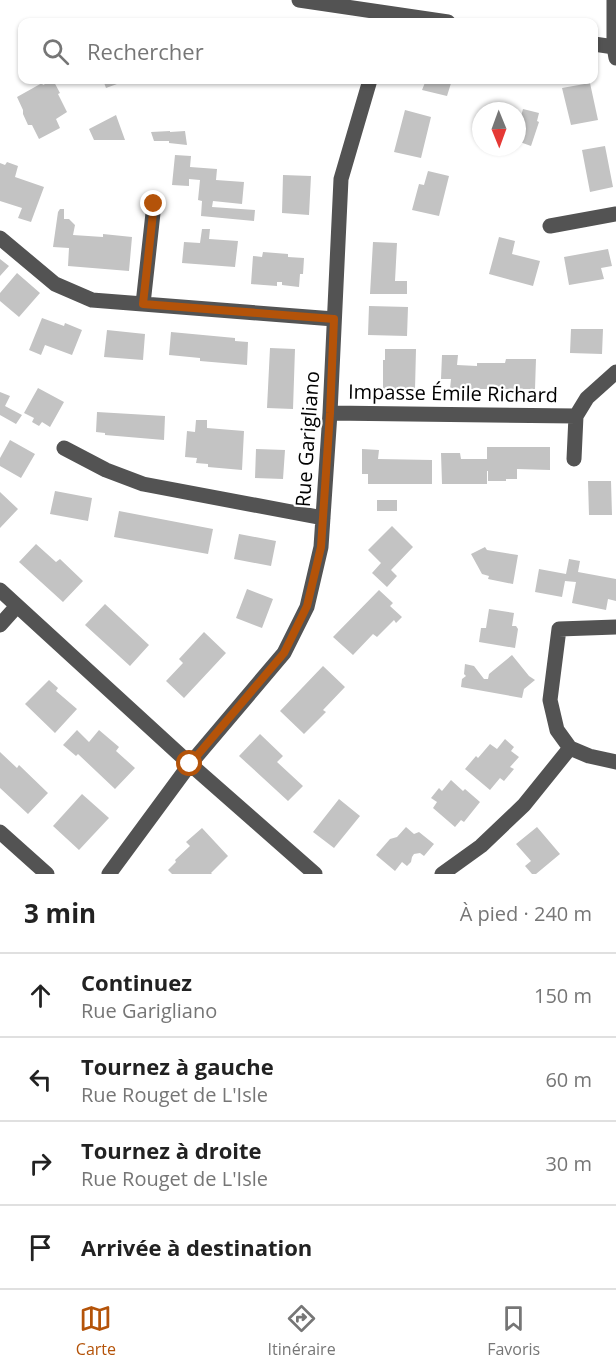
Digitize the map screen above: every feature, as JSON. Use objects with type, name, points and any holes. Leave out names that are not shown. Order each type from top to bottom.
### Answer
[{"type":"street","points":[[299,0],[424,18]]},
{"type":"street","points":[[598,46],[615,53],[614,0]]},
{"type":"street","name":"Rue Garigliano","points":[[109,874],[190,764],[284,653],[307,606],[321,547],[341,178],[369,84]]},
{"type":"street","points":[[143,304],[154,204]]},
{"type":"street","points":[[550,226],[616,214]]},
{"type":"street","points":[[0,238],[55,284],[92,300],[334,319]]},
{"type":"street","name":"Impasse Émile Richard","points":[[573,459],[576,416],[587,398],[616,372]]},
{"type":"street","name":"Impasse Émile Richard","points":[[330,413],[576,416]]},
{"type":"street","points":[[64,447],[106,470],[143,484],[323,518]]},
{"type":"street","points":[[0,590],[190,764],[315,874]]},
{"type":"street","points":[[0,625],[17,606]]},
{"type":"street","points":[[616,627],[559,628],[550,700],[557,730],[570,748],[589,756],[616,762]]},
{"type":"street","points":[[442,874],[481,846],[524,805],[570,748]]},
{"type":"street","points":[[0,832],[47,874]]},
{"type":"building","points":[[40,84],[55,84],[67,112],[56,119],[60,128],[39,139],[32,125],[28,125],[17,97]]},
{"type":"building","points":[[104,84],[117,84],[106,88]]},
{"type":"building","points":[[424,84],[451,84],[447,96],[422,90]]},
{"type":"building","points":[[590,84],[598,120],[571,125],[562,88]]},
{"type":"building","points":[[405,110],[431,117],[421,158],[394,152]]},
{"type":"building","points":[[526,110],[539,113],[537,121],[539,122],[531,146],[526,144]]},
{"type":"building","points":[[116,115],[125,140],[94,140],[89,129]]},
{"type":"building","points":[[185,131],[187,145],[169,143],[169,141],[154,141],[151,132]]},
{"type":"building","points":[[605,146],[613,187],[590,192],[582,150]]},
{"type":"building","points":[[175,155],[191,156],[190,167],[217,169],[216,180],[244,182],[242,204],[213,201],[212,207],[255,210],[254,221],[201,216],[202,201],[198,200],[200,180],[189,179],[189,186],[172,185]]},
{"type":"building","points":[[7,162],[18,166],[15,177],[44,187],[31,222],[18,218],[22,208],[0,201],[0,163],[5,165]]},
{"type":"building","points":[[428,171],[449,176],[439,216],[412,210],[419,184],[424,185]]},
{"type":"building","points":[[283,175],[311,176],[309,215],[282,213]]},
{"type":"building","points":[[60,209],[64,209],[64,219],[69,219],[75,225],[73,235],[103,237],[103,234],[132,237],[129,271],[68,266],[69,248],[53,247]]},
{"type":"building","points":[[202,229],[210,229],[209,239],[238,241],[235,267],[182,263],[184,242],[200,243]]},
{"type":"building","points":[[499,237],[515,241],[512,254],[540,261],[533,286],[489,274]]},
{"type":"building","points":[[373,242],[397,243],[395,281],[407,281],[407,294],[370,294]]},
{"type":"building","points":[[608,249],[612,266],[601,268],[604,279],[569,285],[564,257]]},
{"type":"building","points":[[263,252],[304,258],[299,287],[282,285],[282,282],[277,282],[277,286],[251,284],[253,256],[262,257]]},
{"type":"building","points":[[0,259],[9,266],[0,276]]},
{"type":"building","points":[[17,273],[40,293],[19,317],[0,301],[0,293]]},
{"type":"building","points":[[369,306],[408,307],[407,336],[368,335]]},
{"type":"building","points":[[42,318],[64,326],[65,323],[82,330],[72,355],[45,345],[41,355],[29,350]]},
{"type":"building","points":[[571,329],[603,329],[602,354],[570,353]]},
{"type":"building","points":[[107,330],[145,334],[143,360],[104,357]]},
{"type":"building","points":[[171,332],[235,338],[235,341],[248,342],[247,365],[200,361],[200,358],[169,355]]},
{"type":"building","points":[[270,348],[295,349],[293,409],[267,408]]},
{"type":"building","points":[[385,349],[416,349],[415,389],[383,389]]},
{"type":"building","points":[[442,355],[458,355],[457,365],[477,366],[477,363],[505,363],[506,359],[536,359],[535,389],[450,389],[451,379],[441,379]]},
{"type":"building","points":[[38,388],[64,402],[50,427],[42,422],[39,426],[32,422],[34,418],[24,413]]},
{"type":"building","points":[[0,392],[10,396],[5,406],[22,415],[16,424],[0,415]]},
{"type":"building","points":[[97,412],[165,416],[164,440],[105,435],[105,433],[96,432]]},
{"type":"building","points":[[196,420],[207,420],[207,428],[244,431],[242,470],[208,467],[208,464],[196,463],[197,458],[185,457],[187,431],[195,432]]},
{"type":"building","points":[[10,440],[35,454],[21,478],[0,466],[0,458]]},
{"type":"building","points":[[487,447],[550,447],[550,470],[517,469],[517,479],[506,479],[506,481],[488,481],[487,471],[487,484],[442,484],[441,453],[460,453],[461,459],[487,459]]},
{"type":"building","points":[[256,449],[285,450],[283,479],[255,478]]},
{"type":"building","points":[[362,449],[379,450],[378,459],[432,460],[432,484],[368,484],[368,474],[362,474]]},
{"type":"building","points":[[588,481],[611,481],[612,515],[589,515]]},
{"type":"building","points":[[55,491],[92,498],[88,521],[50,514]]},
{"type":"building","points":[[0,492],[18,509],[0,528]]},
{"type":"building","points":[[377,500],[397,500],[397,511],[377,511]]},
{"type":"building","points":[[119,511],[213,529],[208,554],[114,537]]},
{"type":"building","points":[[392,526],[413,547],[391,570],[397,576],[387,587],[372,573],[381,563],[368,550]]},
{"type":"building","points":[[239,534],[276,541],[271,566],[234,559]]},
{"type":"building","points":[[36,544],[56,562],[60,559],[83,581],[63,602],[19,562]]},
{"type":"building","points":[[485,547],[487,550],[518,555],[513,584],[488,579],[489,576],[482,574],[471,554]]},
{"type":"building","points":[[569,559],[580,561],[578,572],[616,579],[616,601],[608,599],[606,610],[572,603],[576,582],[565,581],[562,597],[535,592],[539,569],[566,574]]},
{"type":"building","points":[[247,589],[273,599],[262,628],[236,618]]},
{"type":"building","points":[[379,590],[393,603],[390,606],[402,617],[396,623],[394,620],[377,637],[373,634],[353,655],[333,637]]},
{"type":"building","points":[[105,604],[149,645],[130,666],[85,625]]},
{"type":"building","points":[[489,609],[514,613],[512,626],[518,629],[515,648],[479,642],[481,628],[486,628]]},
{"type":"building","points":[[204,632],[226,653],[184,698],[166,681],[183,663],[179,659]]},
{"type":"building","points":[[512,655],[535,680],[524,689],[522,698],[461,687],[462,679],[466,676],[464,674],[465,664],[474,666],[484,679],[488,679],[489,674]]},
{"type":"building","points":[[323,666],[345,687],[323,710],[326,712],[304,734],[280,711]]},
{"type":"building","points":[[49,680],[58,688],[56,691],[77,709],[55,733],[25,704]]},
{"type":"building","points":[[77,730],[89,742],[99,730],[119,747],[116,751],[135,768],[115,789],[78,754],[76,756],[63,745]]},
{"type":"building","points":[[260,734],[283,756],[277,762],[303,786],[288,801],[239,756]]},
{"type":"building","points":[[505,739],[514,747],[511,751],[519,757],[510,767],[514,769],[504,781],[500,778],[490,790],[465,769],[490,744],[497,749]]},
{"type":"building","points":[[0,752],[17,768],[19,765],[48,793],[28,814],[0,788]]},
{"type":"building","points":[[451,780],[480,802],[464,822],[461,820],[455,827],[433,808],[437,802],[431,798],[439,788],[442,791]]},
{"type":"building","points":[[82,794],[109,818],[79,850],[53,826]]},
{"type":"building","points":[[339,799],[360,816],[334,848],[313,832]]},
{"type":"building","points":[[406,827],[414,834],[419,832],[434,844],[424,856],[420,853],[414,854],[407,866],[402,862],[395,871],[376,855],[390,839],[397,837]]},
{"type":"building","points":[[537,827],[560,854],[536,874],[532,874],[525,866],[531,861],[516,844]]},
{"type":"building","points":[[202,828],[228,856],[212,874],[172,874],[168,870],[190,846],[186,842]]},
{"type":"route","points":[[154,204],[143,304],[334,319],[321,547],[307,606],[284,653],[190,764]]}]
